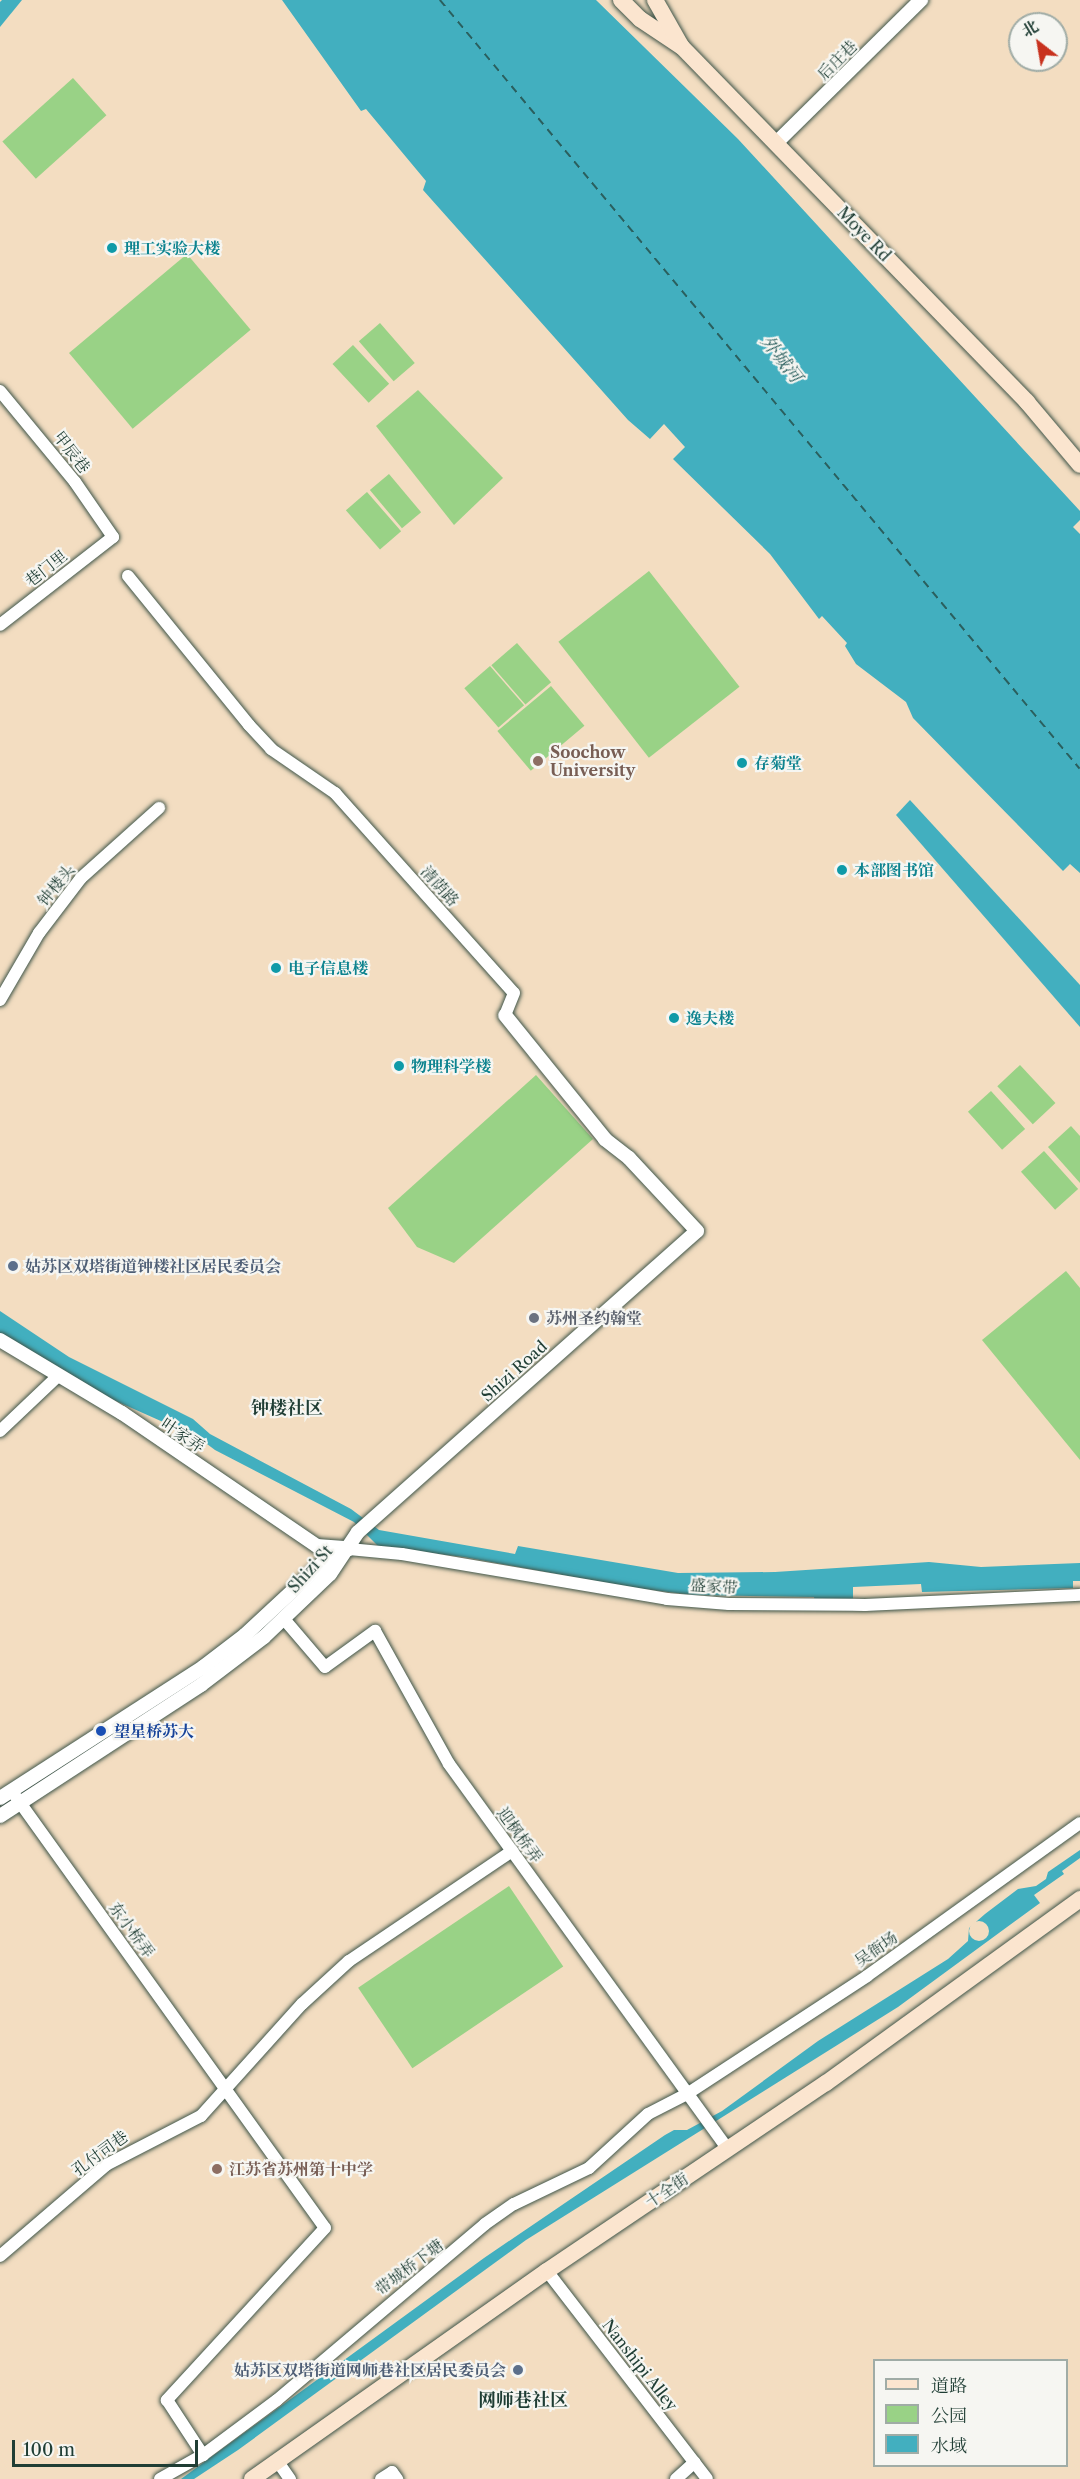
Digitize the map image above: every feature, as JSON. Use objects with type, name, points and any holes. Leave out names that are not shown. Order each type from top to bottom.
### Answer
[{"type":"main road","points":[[621,0],[640,19],[682,47]]},
{"type":"main road","name":"Moye Rd","points":[[655,0],[682,47],[1027,402],[1080,465]]},
{"type":"main road","name":"十全街","points":[[252,2479],[547,2271],[728,2149],[1080,1899]]},
{"type":"street","name":"后庄巷","points":[[776,143],[921,0]]},
{"type":"street","name":"甲辰巷","points":[[0,391],[75,482],[113,537]]},
{"type":"street","name":"巷门里","points":[[0,626],[113,537]]},
{"type":"street","name":"清荫路","points":[[128,576],[271,749],[335,793],[513,993],[504,1015],[604,1139],[629,1158],[697,1231],[372,1519],[358,1532],[349,1549]]},
{"type":"street","name":"钟楼头","points":[[0,1000],[39,933],[81,878],[159,808]]},
{"type":"street","name":"叶家弄","points":[[0,1340],[57,1377],[122,1413],[317,1546],[349,1549]]},
{"type":"street","points":[[0,1431],[57,1377]]},
{"type":"street","name":"盛家带","points":[[349,1549],[402,1554],[667,1599],[729,1604],[865,1605],[1080,1595]]},
{"type":"street","name":"Shizi St","points":[[10,1797],[201,1685],[284,1619],[349,1549]]},
{"type":"street","name":"Shizi St","points":[[0,1816],[10,1797],[203,1667],[245,1635],[331,1555],[349,1549]]},
{"type":"street","name":"迎枫桥弄","points":[[284,1619],[325,1667],[375,1631],[449,1764],[728,2149]]},
{"type":"street","name":"东小桥弄","points":[[10,1797],[325,2228],[167,2400],[203,2455]]},
{"type":"street","name":"吴衙场","points":[[687,2094],[867,1976],[1080,1823]]},
{"type":"street","name":"孔付司巷","points":[[0,2256],[106,2165],[201,2116],[302,2004],[349,1961],[512,1851]]},
{"type":"street","name":"带城桥下塘","points":[[160,2479],[203,2455],[335,2353],[363,2323],[455,2253],[485,2224],[514,2204],[589,2168],[648,2114],[687,2094]]},
{"type":"street","name":"Nanshipi Alley","points":[[547,2271],[707,2479]]},
{"type":"street","points":[[278,2462],[290,2479]]},
{"type":"street","points":[[676,2479],[694,2462]]},
{"type":"street","points":[[381,2479],[392,2472],[398,2479]]},
{"type":"green space","points":[[73,78],[106,115],[36,179],[2,142]]},
{"type":"green space","points":[[187,254],[251,330],[133,429],[69,353]]},
{"type":"green space","points":[[380,323],[415,363],[394,381],[359,341]]},
{"type":"green space","points":[[353,345],[389,384],[369,403],[333,364]]},
{"type":"green space","points":[[418,390],[503,478],[454,525],[376,426]]},
{"type":"green space","points":[[389,474],[421,512],[402,528],[370,490]]},
{"type":"green space","points":[[367,492],[401,531],[380,550],[346,510]]},
{"type":"green space","points":[[649,571],[740,687],[649,758],[558,642]]},
{"type":"green space","points":[[517,643],[551,682],[525,705],[491,665]]},
{"type":"green space","points":[[490,666],[524,705],[498,728],[464,688]]},
{"type":"green space","points":[[551,686],[584,726],[531,771],[497,731]]},
{"type":"green space","points":[[1020,1065],[1055,1103],[1033,1124],[997,1086]]},
{"type":"green space","points":[[536,1075],[593,1139],[454,1263],[417,1247],[388,1208]]},
{"type":"green space","points":[[991,1091],[1025,1129],[1002,1150],[968,1112]]},
{"type":"green space","points":[[1071,1126],[1080,1136],[1080,1183],[1048,1147]]},
{"type":"green space","points":[[1044,1151],[1078,1189],[1055,1210],[1021,1172]]},
{"type":"green space","points":[[1066,1271],[1080,1288],[1080,1460],[982,1340]]},
{"type":"green space","points":[[509,1886],[563,1966],[412,2068],[358,1988]]},
{"type":"water","points":[[2,0],[22,0],[0,27],[0,2]]},
{"type":"water","name":"外城河","points":[[282,0],[596,0],[738,139],[1080,511],[1080,520],[1073,527],[1080,534],[1080,873],[1070,864],[1063,871],[913,718],[906,702],[856,664],[845,646],[847,643],[822,616],[819,619],[770,554],[673,459],[685,447],[664,424],[650,439],[628,420],[423,190],[426,181],[366,109],[361,111]]},
{"type":"water","points":[[910,800],[1080,985],[1080,1027],[896,815]]},
{"type":"water","points":[[0,1311],[69,1357],[193,1419],[210,1434],[351,1509],[379,1530],[515,1554],[518,1546],[678,1573],[775,1572],[929,1562],[981,1567],[1080,1563],[1080,1581],[1073,1581],[1073,1588],[922,1592],[921,1584],[853,1587],[853,1602],[815,1603],[814,1597],[693,1595],[627,1587],[464,1557],[379,1547],[354,1522],[215,1450],[199,1438],[71,1381],[0,1334]]},
{"type":"water","points":[[1080,1850],[1080,1858],[1062,1871],[1064,1874],[1034,1895],[1040,1903],[898,2007],[526,2240],[238,2450],[194,2479],[181,2479],[484,2258],[665,2135],[674,2130],[687,2130],[722,2111],[818,2041],[948,1959],[968,1941],[969,1928],[985,1914],[1018,1889],[1036,1886],[1046,1879],[1048,1872]]},
{"type":"pier","points":[[979,1921],[986,1924],[989,1931],[986,1938],[979,1941],[972,1938],[969,1931],[972,1924]]},
{"type":"ferry route","points":[[440,0],[1080,769]]},
{"type":"place","name":"理工实验大楼","points":[[112,248]]},
{"type":"place","name":"Soochow University","points":[[538,761]]},
{"type":"place","name":"存菊堂","points":[[742,763]]},
{"type":"place","name":"本部图书馆","points":[[842,870]]},
{"type":"place","name":"电子信息楼","points":[[276,968]]},
{"type":"place","name":"逸夫楼","points":[[674,1018]]},
{"type":"place","name":"物理科学楼","points":[[399,1066]]},
{"type":"place","name":"姑苏区双塔街道钟楼社区居民委员会","points":[[13,1266]]},
{"type":"place","name":"苏州圣约翰堂","points":[[534,1318]]},
{"type":"place","name":"望星桥苏大","points":[[101,1731]]},
{"type":"place","name":"江苏省苏州第十中学","points":[[217,2169]]},
{"type":"place","name":"姑苏区双塔街道网师巷社区居民委员会","points":[[518,2370]]},
{"type":"district","name":"钟楼社区","points":[[287,1408]]},
{"type":"district","name":"网师巷社区","points":[[523,2400]]}]
